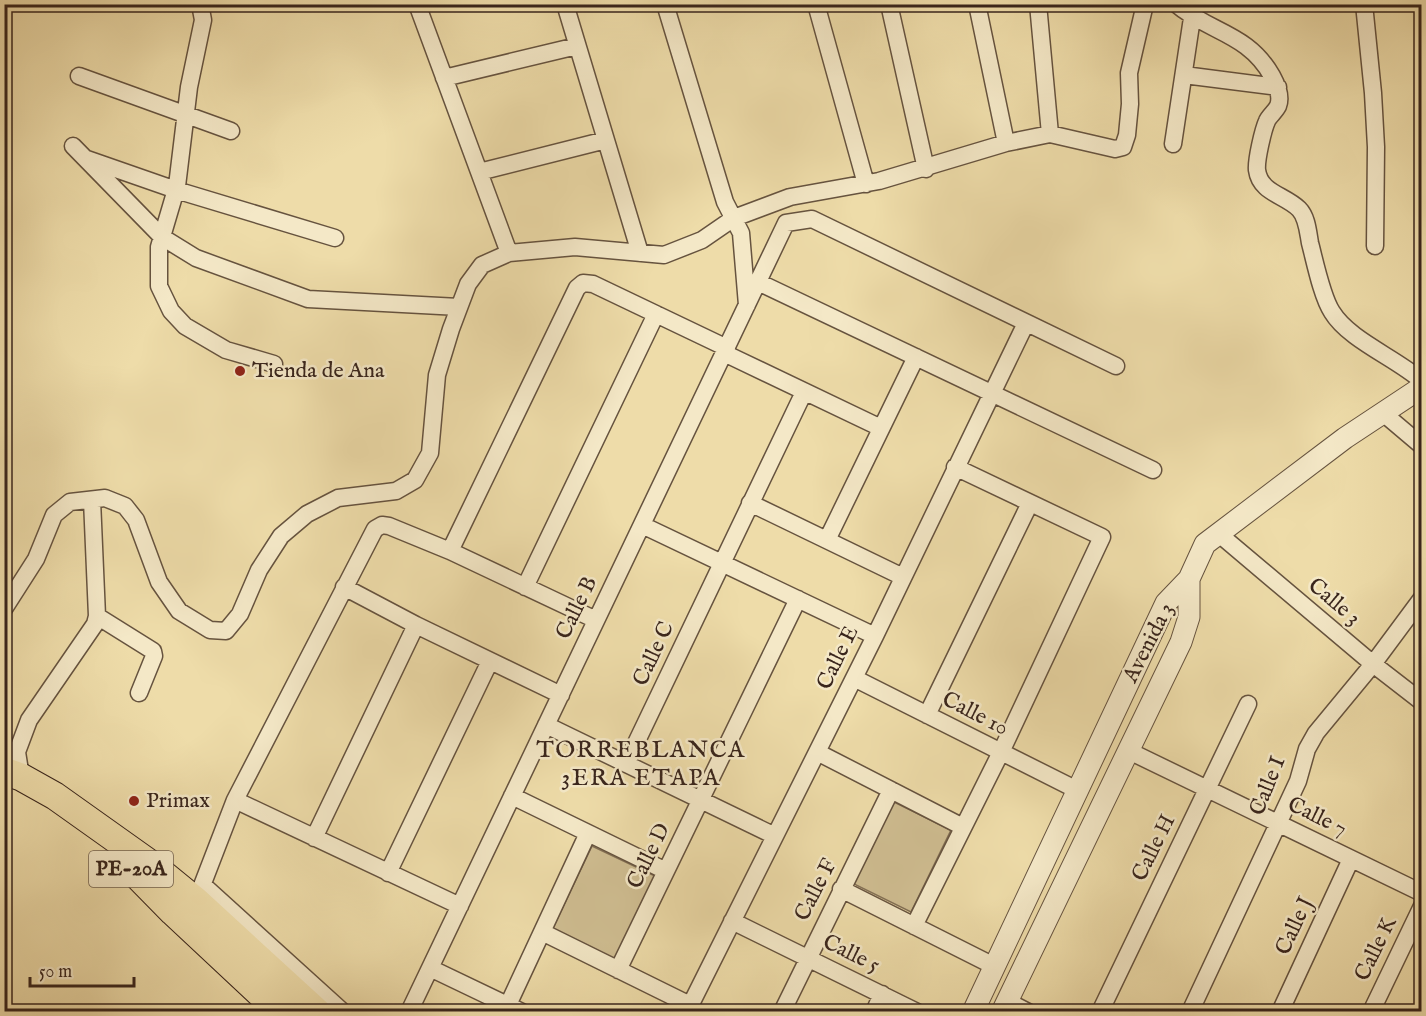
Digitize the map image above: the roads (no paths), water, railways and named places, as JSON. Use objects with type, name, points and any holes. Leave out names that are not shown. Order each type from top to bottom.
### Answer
[{"type":"highway","name":"PE-20A","points":[[13,774],[54,795],[152,865],[317,1011]]},
{"type":"highway","name":"PE-20A","points":[[195,903],[280,1011]]},
{"type":"street","points":[[200,4],[202,20],[176,189],[159,247],[159,286],[171,311],[184,326],[226,350],[274,364]]},
{"type":"street","points":[[565,4],[640,253]]},
{"type":"street","points":[[664,4],[725,202],[741,233],[747,306]]},
{"type":"street","points":[[816,4],[866,184]]},
{"type":"street","points":[[889,4],[926,169]]},
{"type":"street","points":[[978,4],[1006,143]]},
{"type":"street","points":[[1038,4],[1050,135]]},
{"type":"street","points":[[4,609],[36,559],[54,515],[70,502],[105,498],[125,506],[136,520],[159,582],[179,611],[210,630],[226,631],[240,614],[259,570],[281,536],[307,514],[338,498],[396,491],[415,480],[430,453],[437,375],[451,329],[468,284],[482,265],[509,253],[575,247],[664,255],[702,240],[734,218],[790,197],[866,184],[926,169],[1006,143],[1050,135],[1115,149],[1123,147],[1127,135],[1130,104],[1129,73],[1145,4]]},
{"type":"street","points":[[1176,4],[1192,18],[1222,30],[1250,47],[1267,66],[1278,87],[1278,105],[1267,121],[1260,152],[1257,169],[1263,185],[1299,209],[1306,222],[1319,278],[1331,312],[1347,330],[1407,368],[1422,381]]},
{"type":"street","points":[[1364,4],[1376,147],[1375,246]]},
{"type":"street","points":[[422,6],[444,78],[509,253]]},
{"type":"street","points":[[1173,144],[1192,18]]},
{"type":"street","points":[[444,78],[577,46]]},
{"type":"street","points":[[1184,75],[1278,87]]},
{"type":"street","points":[[79,76],[231,131]]},
{"type":"street","points":[[479,172],[606,140]]},
{"type":"street","points":[[335,238],[176,189],[79,152],[162,237],[196,258],[308,299],[459,307]]},
{"type":"street","name":"Calle B","points":[[409,1011],[786,224],[812,219],[1026,322]]},
{"type":"street","points":[[758,282],[1153,470]]},
{"type":"street","points":[[450,551],[577,288],[583,283],[593,284],[656,314],[804,392],[881,428]]},
{"type":"street","points":[[525,587],[656,314]]},
{"type":"street","points":[[1026,322],[1116,366]]},
{"type":"street","name":"Calle E","points":[[688,1008],[875,636],[1026,322]]},
{"type":"street","points":[[827,540],[916,357]]},
{"type":"street","points":[[1189,579],[1205,544],[1345,438],[1422,387]]},
{"type":"street","name":"Calle C","points":[[626,764],[804,392]]},
{"type":"street","points":[[1383,413],[1422,446]]},
{"type":"street","points":[[914,926],[1001,752],[1102,537],[955,468]]},
{"type":"street","points":[[13,774],[17,752],[29,720],[95,624],[97,616],[92,500]]},
{"type":"street","points":[[750,503],[903,577]]},
{"type":"street","points":[[927,715],[1030,503]]},
{"type":"street","points":[[343,1011],[195,903],[235,801],[375,529],[382,525],[389,526],[450,551],[596,620]]},
{"type":"street","points":[[642,525],[875,636]]},
{"type":"street","name":"Calle 3","points":[[1219,534],[1372,664],[1422,702]]},
{"type":"street","name":"Avenida 3","points":[[1004,1006],[1181,642],[1189,616],[1189,579]]},
{"type":"street","name":"Avenida 3","points":[[972,1011],[1166,603],[1189,579]]},
{"type":"street","points":[[344,587],[416,625],[561,695]]},
{"type":"street","name":"Calle I","points":[[1190,1011],[1298,781],[1307,749],[1316,733],[1422,598]]},
{"type":"street","name":"Calle D","points":[[618,969],[798,599]]},
{"type":"street","points":[[97,616],[153,651],[154,656],[139,693]]},
{"type":"street","points":[[315,838],[416,625]]},
{"type":"street","points":[[388,873],[490,661]]},
{"type":"street","name":"Calle 10","points":[[854,678],[1077,790]]},
{"type":"street","name":"Calle H","points":[[1100,1011],[1248,704]]},
{"type":"street","points":[[546,726],[775,836]]},
{"type":"street","name":"Calle 7","points":[[1128,751],[1422,892]]},
{"type":"street","points":[[817,752],[963,827]]},
{"type":"street","name":"Calle F","points":[[782,1011],[891,790]]},
{"type":"street","points":[[512,796],[666,871]]},
{"type":"street","points":[[235,801],[460,906]]},
{"type":"street","points":[[430,968],[515,1008],[542,932],[588,833]]},
{"type":"street","name":"Calle J","points":[[1280,1011],[1351,859]]},
{"type":"street","points":[[842,889],[994,966]]},
{"type":"street","name":"Calle K","points":[[1371,1011],[1422,906]]},
{"type":"street","name":"Calle 5","points":[[732,921],[918,1011]]},
{"type":"street","points":[[542,932],[618,969],[688,1008]]},
{"type":"street","points":[[874,1011],[882,994]]},
{"type":"street","points":[[1004,1006],[1028,1011]]},
{"type":"place","name":"Tienda de Ana","points":[[240,371]]},
{"type":"place","name":"Primax","points":[[134,801]]},
{"type":"district","name":"TORREBLANCA 3ERA ETAPA","points":[[641,764]]}]
